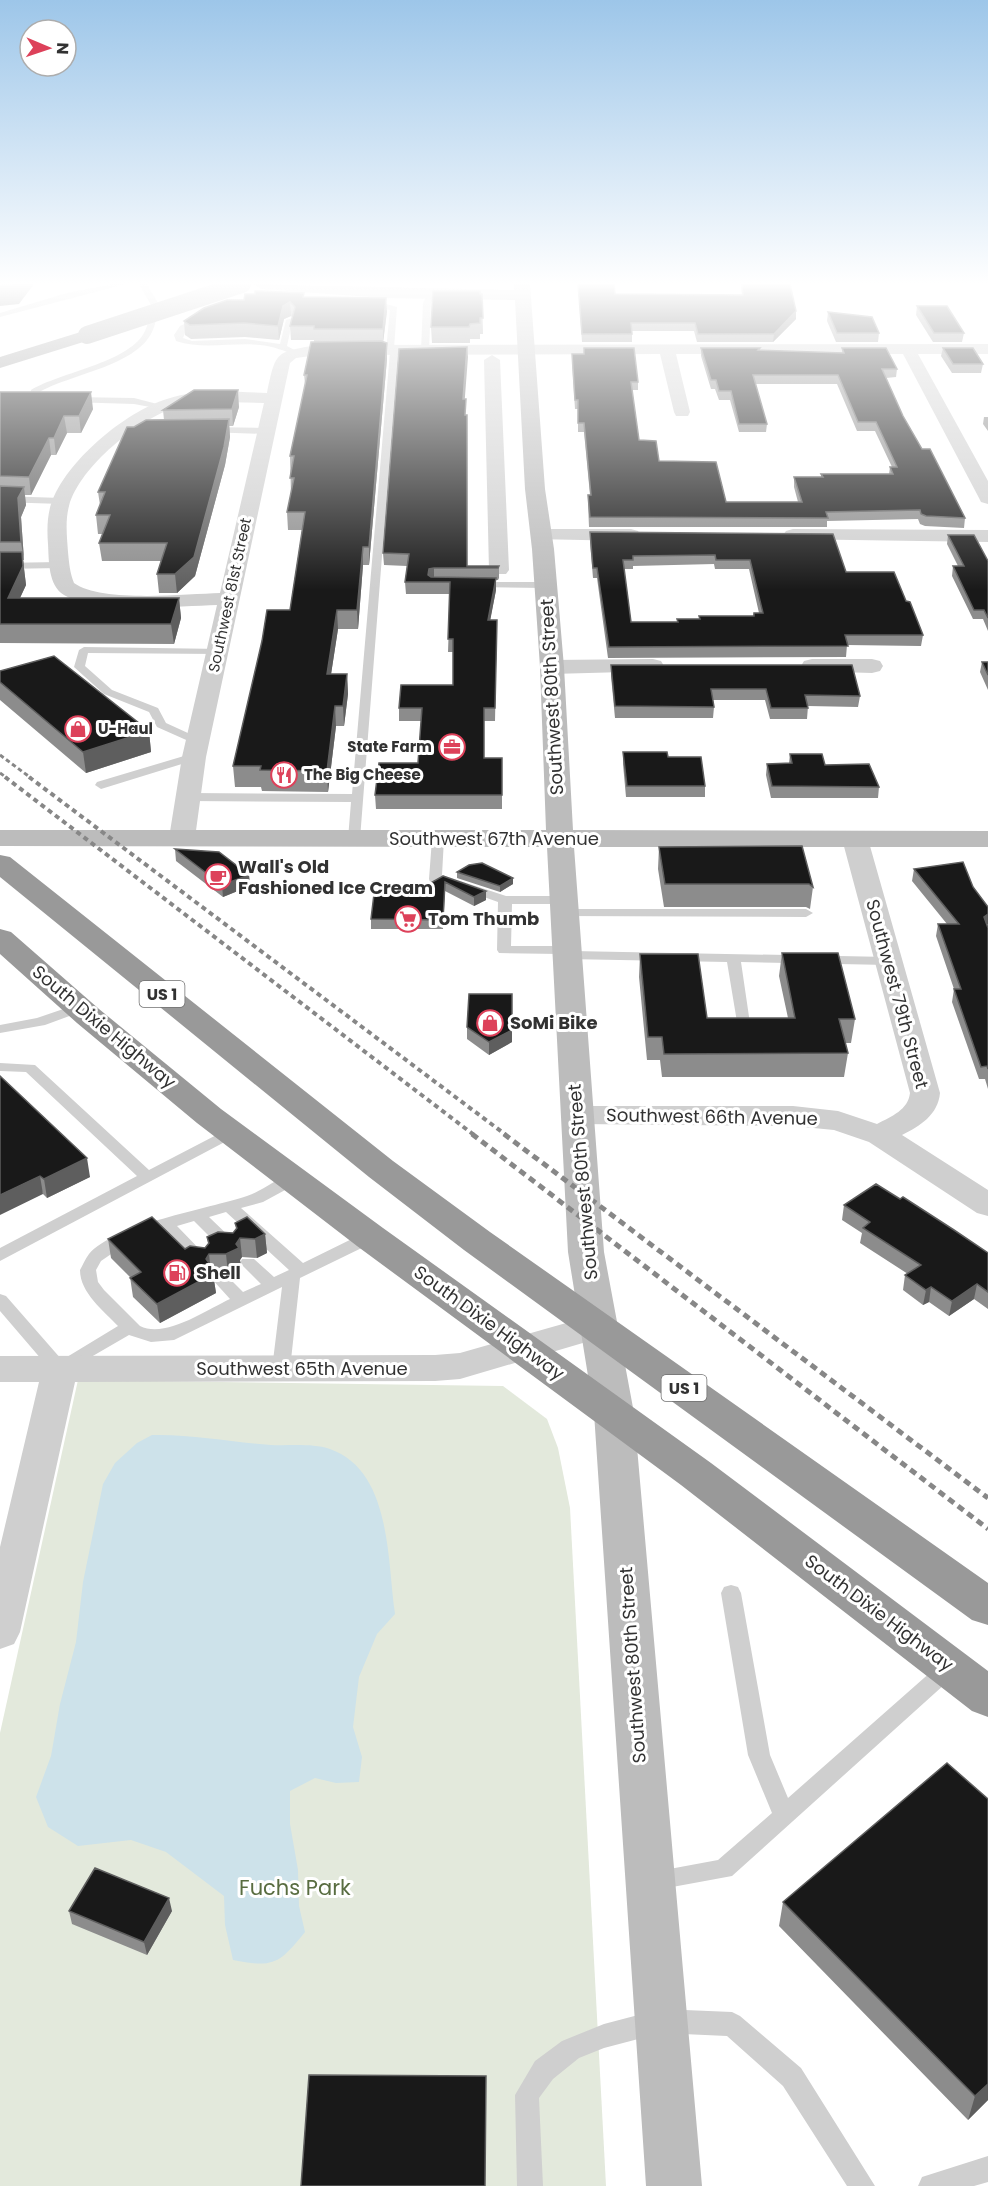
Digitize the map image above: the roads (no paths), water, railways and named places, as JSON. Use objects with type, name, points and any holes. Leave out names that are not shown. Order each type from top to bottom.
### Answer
[{"type":"highway","name":"US 1","points":[[0,863],[325,1126],[477,1241],[988,1607]]},
{"type":"highway","name":"South Dixie Highway","points":[[0,938],[78,1008],[231,1133],[520,1347],[614,1413],[988,1697]]},
{"type":"street","name":"Southwest 81st Street","points":[[182,838],[195,749],[219,651],[276,386]]},
{"type":"street","points":[[511,386],[523,546]]},
{"type":"street","name":"Southwest 80th Street","points":[[511,386],[523,546],[545,585],[552,666],[563,907],[586,1252],[614,1413],[674,2186]]},
{"type":"street","points":[[675,386],[682,412]]},
{"type":"street","points":[[927,386],[988,498]]},
{"type":"street","points":[[230,599],[123,600],[95,598],[69,590],[64,583],[60,565],[57,529],[62,501],[70,485],[92,458],[161,406],[200,398],[273,398]]},
{"type":"street","points":[[499,570],[523,546],[653,535]]},
{"type":"street","points":[[778,535],[988,536]]},
{"type":"street","points":[[552,666],[672,666]]},
{"type":"street","points":[[790,666],[872,666]]},
{"type":"street","name":"Southwest 67th Avenue","points":[[0,838],[988,839]]},
{"type":"street","name":"Southwest 79th Street","points":[[855,839],[925,1100],[917,1113],[880,1135]]},
{"type":"street","name":"Southwest 66th Avenue","points":[[577,1115],[818,1117],[849,1124],[880,1135]]},
{"type":"street","points":[[880,1135],[976,1197]]},
{"type":"street","name":"Southwest 65th Avenue","points":[[0,1369],[281,1369],[460,1366],[598,1326]]},
{"type":"street","points":[[0,1632],[60,1369]]},
{"type":"lane","points":[[44,386],[39,388],[33,396],[42,399],[134,401],[161,406]]},
{"type":"lane","points":[[354,839],[389,386]]},
{"type":"lane","points":[[204,434],[235,436],[238,430],[265,431]]},
{"type":"lane","points":[[0,499],[62,501]]},
{"type":"lane","points":[[0,566],[60,565]]},
{"type":"lane","points":[[470,585],[545,585]]},
{"type":"lane","points":[[195,749],[161,725],[154,710],[108,692],[79,667],[84,650],[219,651]]},
{"type":"lane","points":[[101,785],[195,749]]},
{"type":"lane","points":[[188,796],[357,798]]},
{"type":"lane","points":[[438,839],[435,879],[446,879],[505,900],[563,907],[806,913]]},
{"type":"lane","points":[[505,900],[504,950],[889,961]]},
{"type":"lane","points":[[733,958],[745,1037]]},
{"type":"lane","points":[[0,1029],[40,1022],[78,1008]]},
{"type":"lane","points":[[0,1066],[30,1068],[147,1177]]},
{"type":"lane","points":[[0,1255],[231,1133]]},
{"type":"lane","points":[[292,1179],[254,1199],[149,1228],[96,1255],[88,1269],[90,1281],[128,1328],[146,1337],[168,1336],[370,1237]]},
{"type":"lane","points":[[229,1206],[297,1274]]},
{"type":"lane","points":[[196,1215],[229,1246]]},
{"type":"lane","points":[[165,1224],[201,1261]]},
{"type":"lane","points":[[248,1263],[274,1286]]},
{"type":"lane","points":[[281,1369],[297,1274]]},
{"type":"lane","points":[[219,1278],[242,1301]]},
{"type":"lane","points":[[0,1300],[60,1369],[128,1328]]},
{"type":"lane","points":[[731,1593],[759,1755],[784,1816]]},
{"type":"lane","points":[[650,1881],[724,1869],[950,1667]]},
{"type":"lane","points":[[530,2186],[527,2095],[544,2070],[571,2049],[604,2036],[661,2021],[732,2024],[792,2077],[862,2186]]},
{"type":"lane","points":[[931,2186],[988,2169]]},
{"type":"water","points":[[152,1435],[271,1445],[308,1445],[330,1449],[350,1460],[365,1477],[376,1497],[383,1520],[395,1614],[377,1634],[359,1677],[353,1727],[362,1757],[359,1782],[336,1783],[315,1778],[290,1791],[290,1824],[298,1870],[299,1906],[305,1932],[282,1957],[267,1963],[233,1960],[225,1925],[224,1896],[166,1852],[131,1840],[78,1846],[48,1827],[36,1797],[51,1756],[60,1704],[76,1642],[83,1582],[103,1484],[115,1463],[137,1443]]},
{"type":"railway","points":[[0,755],[31,778]]},
{"type":"railway","points":[[0,773],[7,778]]},
{"type":"railway","points":[[5,777],[474,1135]]},
{"type":"railway","points":[[29,777],[506,1135]]},
{"type":"railway","points":[[472,1134],[988,1529]]},
{"type":"railway","points":[[504,1134],[988,1498]]},
{"type":"place","name":"U-Haul","points":[[78,729]]},
{"type":"place","name":"State Farm","points":[[452,747]]},
{"type":"place","name":"The Big Cheese","points":[[284,775]]},
{"type":"place","name":"Wall's Old Fashioned Ice Cream","points":[[218,877]]},
{"type":"place","name":"Tom Thumb","points":[[408,919]]},
{"type":"place","name":"SoMi Bike","points":[[490,1023]]},
{"type":"place","name":"Shell","points":[[177,1273]]},
{"type":"park label","name":"Fuchs Park","points":[[295,1888]]}]
